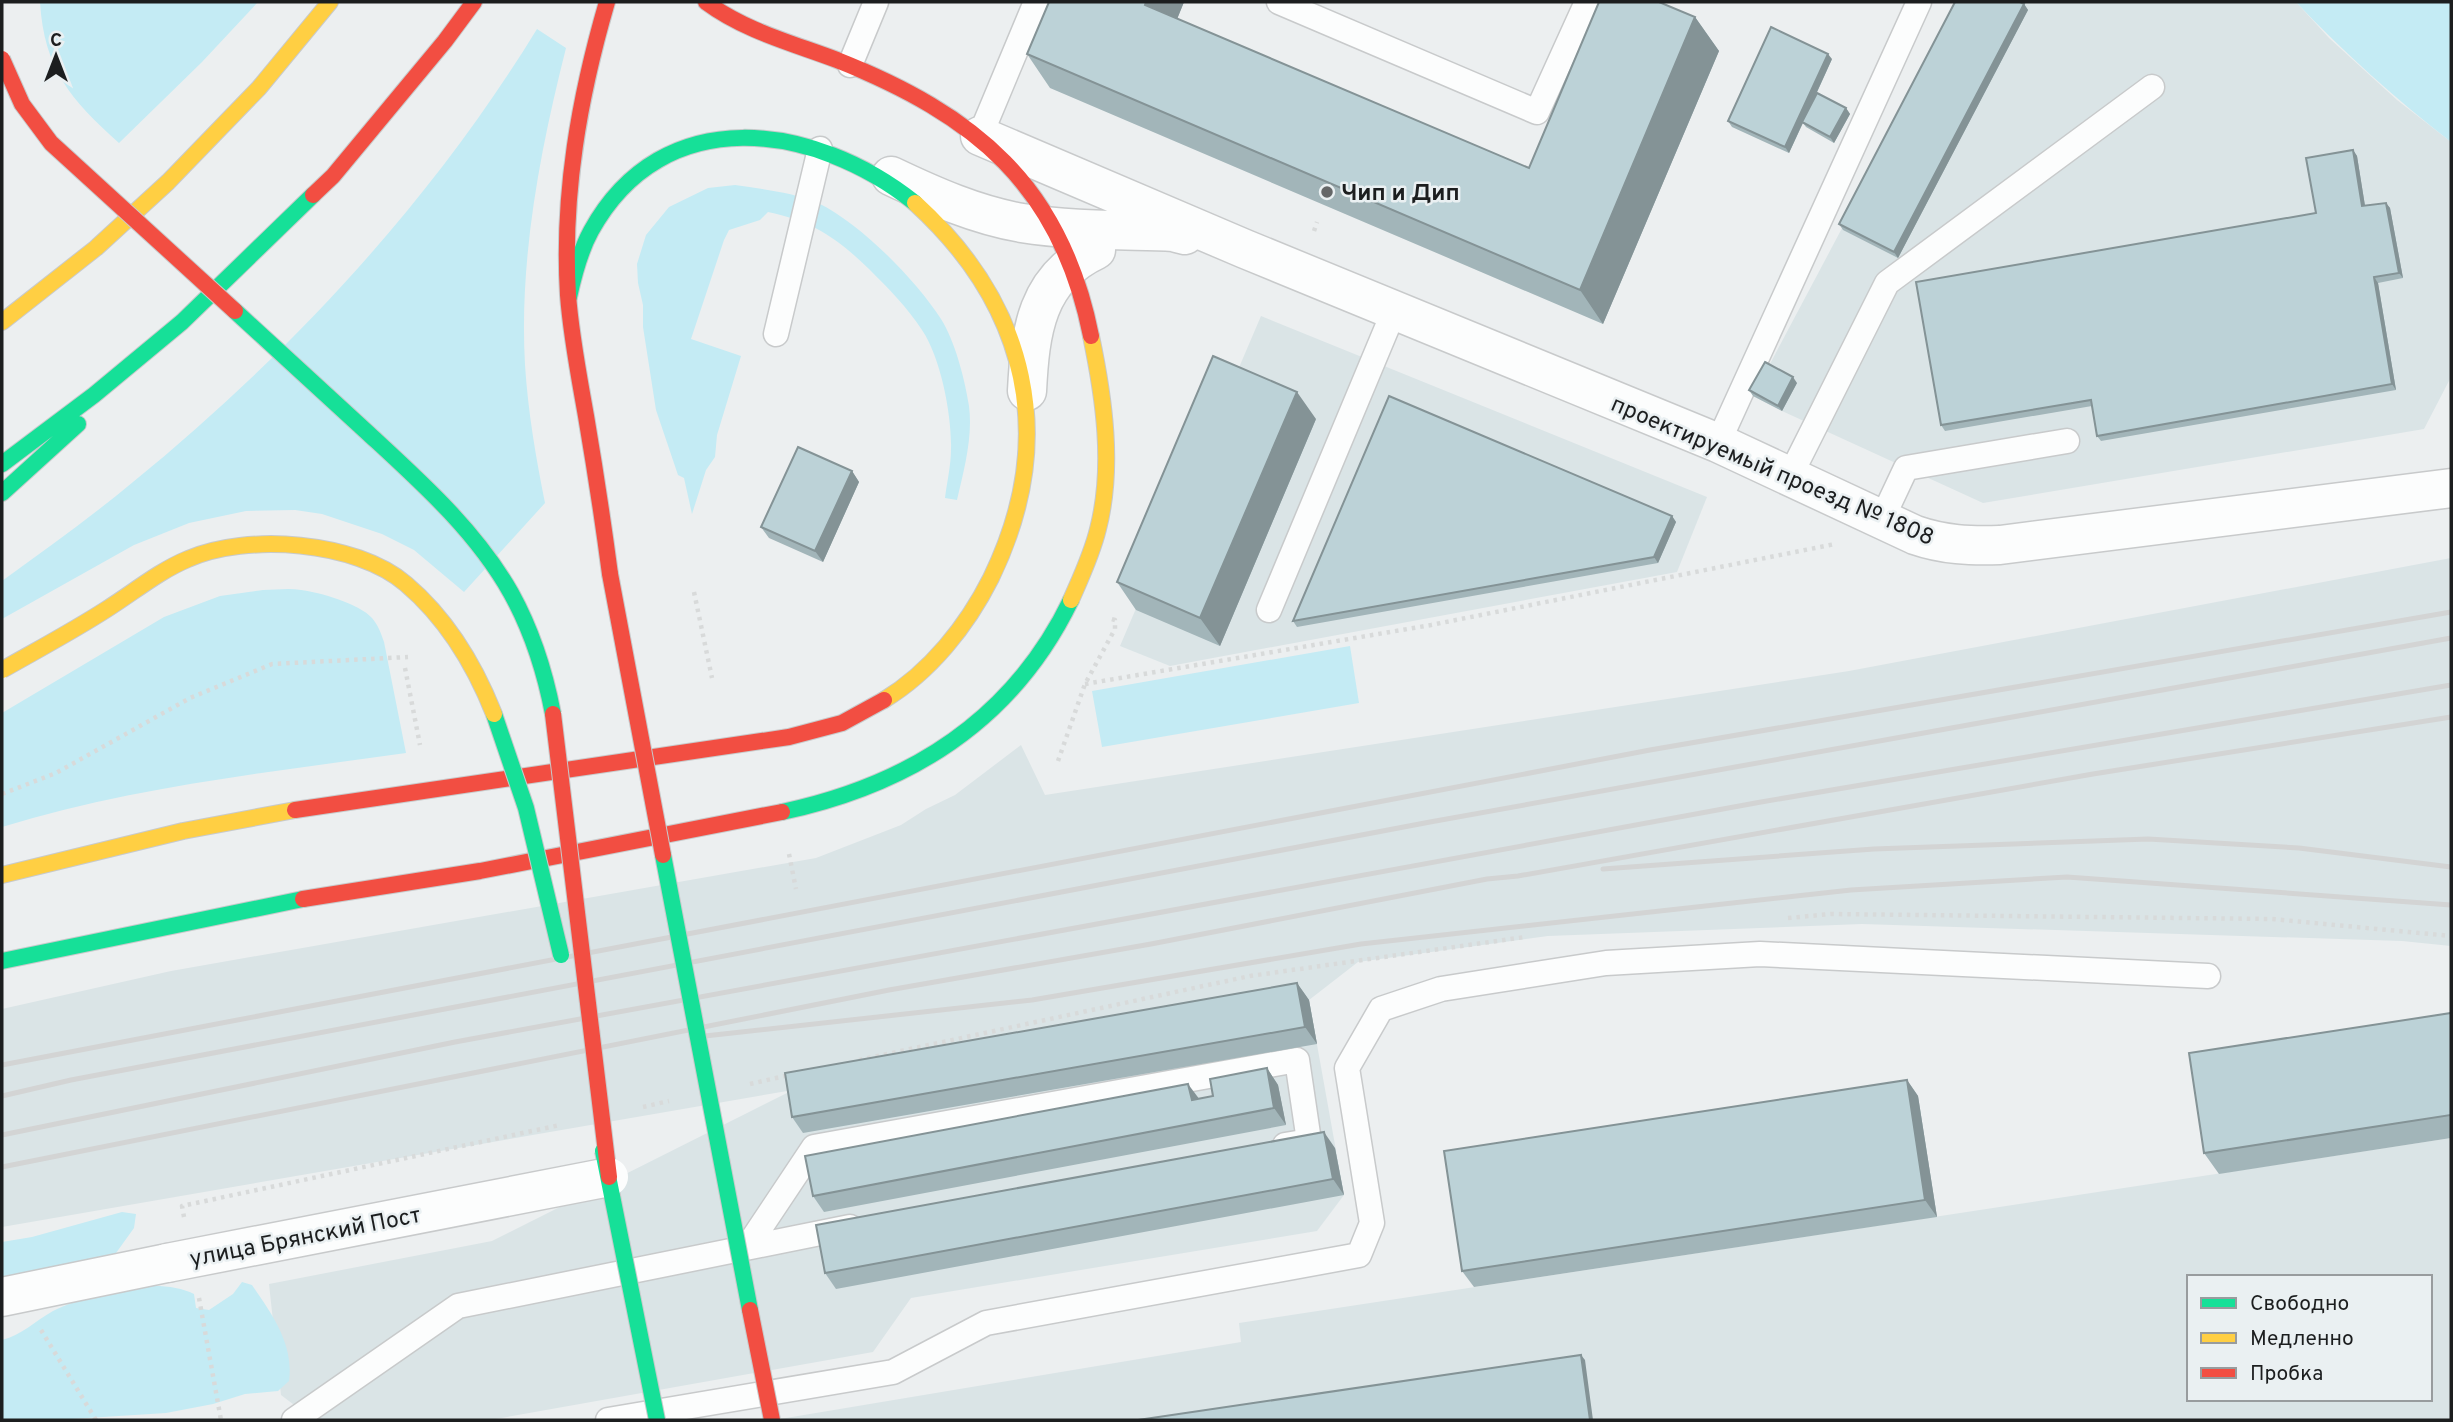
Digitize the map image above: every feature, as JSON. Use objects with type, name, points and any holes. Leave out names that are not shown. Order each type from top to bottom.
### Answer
[{"type":"main road","points":[[2,321],[96,248],[168,182],[259,88],[330,2]]},
{"type":"main road","points":[[2,493],[67,435],[333,176],[474,2]]},
{"type":"main road","points":[[607,2],[581,94],[575,136],[567,235],[569,297],[575,353],[610,574],[772,1420]]},
{"type":"main road","points":[[2,961],[162,925],[378,886],[463,874],[746,820],[831,800],[908,770],[971,725],[1017,683],[1053,633],[1086,565],[1100,517],[1105,465],[1101,385],[1090,330],[1083,301],[1052,227],[1021,178],[980,136],[914,92],[737,22],[706,2]]},
{"type":"main road","points":[[2,59],[15,93],[32,121],[51,144],[453,514],[491,562],[521,612],[534,646],[556,738],[609,1177]]},
{"type":"main road","points":[[2,875],[210,825],[749,743],[832,727],[874,707],[902,687],[954,638],[983,592],[1004,546],[1019,500],[1027,438],[1027,406],[1015,346],[992,293],[954,240],[904,193],[829,152],[768,137],[734,135],[694,142],[643,169],[611,201],[594,225],[576,267],[569,297]]},
{"type":"main road","points":[[2,464],[94,395],[182,322]]},
{"type":"main road","points":[[2,670],[106,610],[169,568],[201,554],[238,545],[273,542],[307,545],[373,565],[405,583],[430,607],[453,635],[483,691],[505,742],[522,794],[565,973]]},
{"type":"main road","points":[[573,1014],[609,1177],[657,1420]]},
{"type":"street","points":[[980,136],[1245,249]]},
{"type":"street","points":[[829,152],[951,203],[1019,222],[1052,227],[1173,233],[1245,249]]},
{"type":"street","points":[[1027,406],[1031,340],[1040,306],[1048,290],[1069,267],[1091,252],[1118,240],[1144,237],[1201,239],[1245,249]]},
{"type":"street","points":[[1090,330],[1089,308],[1096,288],[1105,269],[1123,252],[1145,244],[1173,239],[1201,240],[1245,249]]},
{"type":"street","name":"проектируемый проезд № 1808","points":[[1245,249],[1718,443],[1934,541],[1954,545],[2000,545],[2449,485]]},
{"type":"street","name":"улица Брянский Пост","points":[[2,1297],[609,1177]]},
{"type":"lane","points":[[850,65],[876,2]]},
{"type":"lane","points":[[980,136],[1036,2]]},
{"type":"lane","points":[[1279,2],[1537,112],[1587,2]]},
{"type":"lane","points":[[1718,443],[1919,2]]},
{"type":"lane","points":[[1790,476],[1887,283],[2152,87]]},
{"type":"lane","points":[[776,334],[829,152]]},
{"type":"lane","points":[[1269,610],[1394,311]]},
{"type":"lane","points":[[1882,519],[1906,468],[2067,441]]},
{"type":"lane","points":[[608,1420],[893,1372],[986,1323],[1359,1255],[1372,1223],[1347,1068],[1381,1009],[1441,989],[1606,963],[1760,954],[2208,976]]},
{"type":"lane","points":[[748,1246],[814,1147],[1297,1060],[1309,1141],[1268,1148]]},
{"type":"lane","points":[[284,1420],[295,1420],[458,1306],[871,1223]]},
{"type":"path","points":[[1085,684],[1432,625],[1845,542]]},
{"type":"path","points":[[694,592],[712,678]]},
{"type":"path","points":[[1058,761],[1085,684],[1115,629],[1115,620],[1107,617]]},
{"type":"path","points":[[2,794],[56,774],[190,698],[272,664],[408,657]]},
{"type":"path","points":[[405,668],[420,745]]},
{"type":"path","points":[[789,854],[796,889]]},
{"type":"path","points":[[1775,919],[1831,914],[2272,919],[2451,936]]},
{"type":"path","points":[[858,1061],[1250,976],[1527,937]]},
{"type":"path","points":[[737,1087],[791,1075]]},
{"type":"path","points":[[642,1107],[682,1098]]},
{"type":"path","points":[[184,1219],[182,1206],[561,1124]]},
{"type":"path","points":[[197,1286],[220,1420]]},
{"type":"path","points":[[38,1326],[96,1420]]},
{"type":"shaded area","points":[[40,2],[258,2],[202,62],[119,143],[87,112],[63,82],[47,46]]},
{"type":"shaded area","points":[[1962,2],[2296,2],[2329,38],[2397,100],[2451,142],[2451,377],[2424,429],[1983,503],[1753,396]]},
{"type":"shaded area","points":[[2296,2],[2451,2],[2451,142],[2371,75]]},
{"type":"shaded area","points":[[537,29],[566,48],[540,166],[525,285],[526,383],[545,503],[464,592],[414,550],[382,534],[322,514],[295,510],[246,511],[189,523],[134,545],[2,619],[2,581],[101,508],[191,433],[302,328],[354,272],[404,215],[451,155],[496,93]]},
{"type":"shaded area","points":[[735,185],[798,196],[834,212],[869,238],[902,270],[941,319],[955,349],[969,406],[969,441],[957,500],[945,498],[951,455],[950,420],[940,371],[922,330],[890,291],[846,248],[823,232],[798,220],[768,212],[760,220],[729,230],[691,339],[741,356],[717,435],[715,457],[706,470],[692,514],[684,478],[678,475],[656,410],[643,327],[637,264],[646,235],[669,207],[708,188]]},
{"type":"shaded area","points":[[1261,316],[1707,497],[1677,572],[1170,666],[1120,646]]},
{"type":"shaded area","points":[[2451,558],[2451,946],[2402,941],[1862,924],[1548,936],[1358,962],[1309,1000],[1344,1195],[1317,1231],[911,1298],[873,1352],[490,1420],[314,1420],[281,1395],[269,1284],[492,1241],[793,1090],[2,1227],[2,1009],[171,971],[816,858],[901,825],[955,795],[1021,745],[1045,795],[1849,671]]},
{"type":"shaded area","points":[[296,589],[318,593],[349,604],[372,618],[384,642],[406,753],[151,791],[51,813],[2,827],[2,713],[164,617],[220,596]]},
{"type":"shaded area","points":[[1350,646],[1359,703],[1102,747],[1092,691]]},
{"type":"shaded area","points":[[2451,1138],[2451,1420],[774,1420],[1241,1342],[1239,1323]]},
{"type":"shaded area","points":[[122,1212],[136,1214],[134,1228],[116,1253],[36,1279],[2,1282],[2,1242],[32,1237]]},
{"type":"shaded area","points":[[242,1282],[252,1285],[274,1318],[285,1342],[290,1367],[289,1381],[278,1391],[245,1394],[213,1404],[166,1413],[56,1420],[2,1420],[2,1340],[68,1304],[104,1293],[143,1286],[162,1286],[194,1294],[196,1308],[209,1310],[233,1294]]},
{"type":"building","points":[[1049,2],[1146,2],[1145,5],[1529,168],[1599,2],[1659,2],[1695,17],[1580,290],[1027,54]]},
{"type":"building","points":[[1955,2],[2024,4],[1894,252],[1839,224]]},
{"type":"building","points":[[1771,27],[1828,54],[1785,147],[1728,121]]},
{"type":"building","points":[[1817,93],[1846,108],[1830,137],[1802,122]]},
{"type":"building","points":[[2353,150],[2362,206],[2386,203],[2399,273],[2374,277],[2392,384],[2097,436],[2091,400],[1941,425],[1916,282],[2316,213],[2306,158]]},
{"type":"building","points":[[1213,356],[1297,392],[1200,618],[1117,582]]},
{"type":"building","points":[[1765,362],[1793,377],[1778,406],[1749,390]]},
{"type":"building","points":[[1389,396],[1672,516],[1654,557],[1293,621]]},
{"type":"building","points":[[798,447],[852,471],[815,551],[761,527]]},
{"type":"building","points":[[1297,983],[1305,1027],[792,1117],[785,1073]]},
{"type":"building","points":[[2451,1013],[2451,1115],[2204,1153],[2189,1053]]},
{"type":"building","points":[[1267,1068],[1274,1108],[813,1196],[805,1156],[1188,1084],[1192,1100],[1213,1096],[1210,1079]]},
{"type":"building","points":[[1907,1080],[1925,1200],[1462,1271],[1444,1151]]},
{"type":"building","points":[[1324,1132],[1333,1179],[825,1273],[816,1225]]},
{"type":"building","points":[[1581,1355],[1590,1420],[1138,1420]]},
{"type":"railway","points":[[2,1065],[1650,750],[2451,612]]},
{"type":"railway","points":[[2,1096],[71,1080],[1430,822],[2451,638]]},
{"type":"railway","points":[[2,1135],[455,1042],[1761,802],[2451,685]]},
{"type":"railway","points":[[2,1167],[889,990],[1151,944],[1487,879],[1518,876],[2093,774],[2451,717]]},
{"type":"railway","points":[[1603,869],[1874,849],[2148,839],[2299,848],[2451,867]]},
{"type":"railway","points":[[705,1036],[1032,1000],[1361,944],[1851,890],[2067,877],[2451,905]]},
{"type":"traffic: fast","points":[[569,297],[587,239],[621,189],[658,160],[699,143],[743,138],[788,142],[832,155],[875,176],[915,203]]},
{"type":"traffic: fast","points":[[2,464],[94,395],[182,322],[313,195]]},
{"type":"traffic: fast","points":[[235,311],[408,470],[446,508],[481,549],[511,593],[525,622],[542,667],[553,714]]},
{"type":"traffic: fast","points":[[2,493],[78,424]]},
{"type":"traffic: fast","points":[[782,812],[829,800],[873,784],[914,765],[952,741],[988,713],[1019,680],[1047,642],[1071,600]]},
{"type":"traffic: fast","points":[[494,714],[526,808],[561,955]]},
{"type":"traffic: fast","points":[[663,855],[750,1310]]},
{"type":"traffic: fast","points":[[2,961],[303,899]]},
{"type":"traffic: fast","points":[[603,1151],[657,1420]]},
{"type":"traffic: slow","points":[[2,322],[96,248],[168,182],[259,88],[330,2]]},
{"type":"traffic: slow","points":[[884,700],[932,662],[971,613],[991,578],[1012,526],[1024,475],[1027,425],[1021,377],[1007,330],[984,285],[953,243],[915,203]]},
{"type":"traffic: slow","points":[[1071,600],[1096,538],[1105,481],[1103,408],[1091,336]]},
{"type":"traffic: slow","points":[[2,670],[188,559],[240,546],[300,546],[331,550],[359,558],[406,584],[434,612],[458,644],[478,678],[494,714]]},
{"type":"traffic: slow","points":[[2,875],[183,831],[295,810]]},
{"type":"traffic: jam","points":[[313,195],[333,176],[474,2]]},
{"type":"traffic: jam","points":[[607,2],[588,74],[575,147],[570,184],[567,258],[571,326],[610,574]]},
{"type":"traffic: jam","points":[[706,2],[753,29],[886,81],[931,105],[970,132],[1004,162],[1034,197],[1058,237],[1077,283],[1091,336]]},
{"type":"traffic: jam","points":[[2,59],[22,104],[51,143],[235,311]]},
{"type":"traffic: jam","points":[[610,574],[663,855]]},
{"type":"traffic: jam","points":[[295,810],[789,737],[842,723],[884,700]]},
{"type":"traffic: jam","points":[[553,714],[609,1177]]},
{"type":"traffic: jam","points":[[303,899],[480,871],[782,812]]},
{"type":"traffic: jam","points":[[750,1310],[772,1420]]},
{"type":"place","name":"Чип и Дип","points":[[1327,192]]}]
